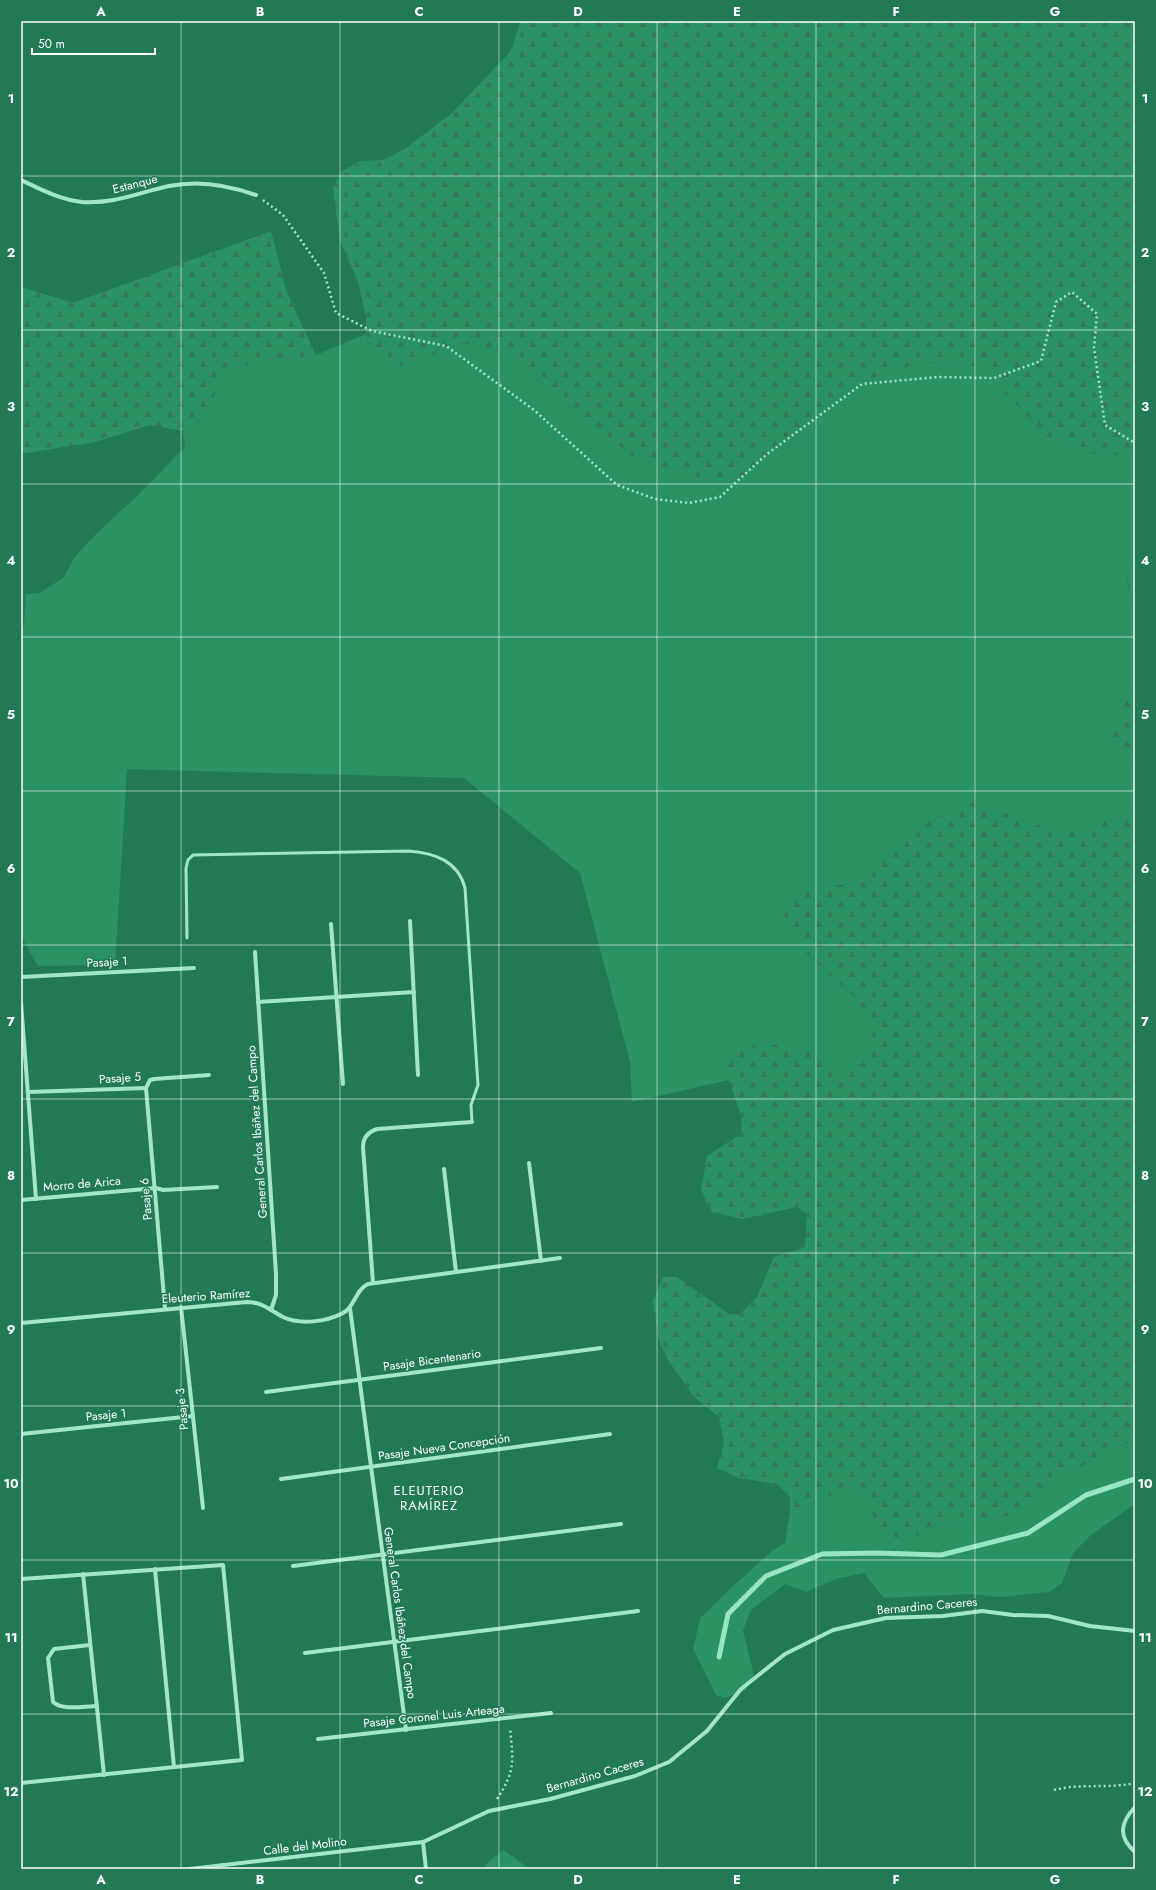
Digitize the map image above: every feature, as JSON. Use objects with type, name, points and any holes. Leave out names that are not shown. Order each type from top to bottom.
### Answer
[{"type":"street","name":"Estanque","points":[[21,180],[53,194],[80,202],[112,201],[170,186],[198,184],[227,186],[256,195]]},
{"type":"street","points":[[410,920],[418,1075]]},
{"type":"street","points":[[331,924],[343,1084]]},
{"type":"street","name":"General Carlos Ibáñez del Campo","points":[[255,952],[276,1274],[276,1295],[271,1310]]},
{"type":"street","name":"Pasaje 1","points":[[21,977],[194,968]]},
{"type":"street","points":[[258,1002],[414,992]]},
{"type":"street","points":[[21,1003],[36,1199]]},
{"type":"street","name":"Pasaje 5","points":[[28,1092],[146,1088],[150,1080],[154,1079],[209,1074]]},
{"type":"street","name":"Pasaje 6","points":[[146,1088],[156,1188],[165,1309]]},
{"type":"street","points":[[373,1283],[363,1147],[364,1138],[371,1131],[377,1129],[472,1122]]},
{"type":"street","points":[[529,1163],[541,1261]]},
{"type":"street","points":[[444,1169],[456,1272]]},
{"type":"street","name":"Morro de Arica","points":[[21,1200],[156,1188],[163,1190],[217,1187]]},
{"type":"street","points":[[350,1308],[363,1286],[373,1283],[560,1258]]},
{"type":"street","name":"Eleuterio Ramírez","points":[[21,1323],[247,1302],[260,1304],[293,1321],[305,1322],[339,1315],[350,1308]]},
{"type":"street","name":"Pasaje 3","points":[[181,1307],[203,1508]]},
{"type":"street","name":"General Carlos Ibáñez del Campo","points":[[350,1308],[406,1730]]},
{"type":"street","name":"Pasaje Bicentenario","points":[[266,1392],[602,1348]]},
{"type":"street","name":"Pasaje 1","points":[[21,1434],[193,1416]]},
{"type":"street","name":"Pasaje Nueva Concepción","points":[[281,1479],[610,1434]]},
{"type":"street","points":[[293,1566],[621,1524]]},
{"type":"street","points":[[21,1579],[223,1565],[242,1760],[21,1783]]},
{"type":"street","points":[[155,1570],[174,1767]]},
{"type":"street","points":[[84,1574],[104,1775]]},
{"type":"street","points":[[305,1653],[638,1611]]},
{"type":"street","name":"Bernardino Caceres","points":[[423,1842],[489,1811],[550,1799],[635,1776],[669,1762],[706,1731],[741,1689],[784,1654],[834,1630],[886,1618],[943,1616],[982,1611],[1013,1615],[1048,1616],[1090,1626],[1135,1631]]},
{"type":"street","points":[[90,1645],[54,1649],[48,1658],[53,1702],[57,1706],[96,1706]]},
{"type":"street","name":"Pasaje Coronel Luis Arteaga","points":[[318,1739],[551,1713]]},
{"type":"street","points":[[1135,1807],[1126,1819],[1122,1830],[1126,1844],[1135,1852]]},
{"type":"street","points":[[423,1842],[426,1869]]},
{"type":"street","name":"Calle del Molino","points":[[190,1869],[423,1842]]},
{"type":"lane","points":[[187,938],[186,868],[188,860],[193,855],[410,851],[431,854],[446,861],[459,872],[465,888],[478,1085],[471,1105],[472,1122]]},
{"type":"path","points":[[256,195],[283,215],[324,273],[336,313],[372,331],[446,346],[534,410],[617,485],[655,499],[689,503],[720,497],[767,454],[862,384],[938,376],[994,378],[1041,361],[1056,302],[1072,292],[1097,314],[1094,348],[1105,425],[1135,443]]},
{"type":"path","points":[[489,1811],[509,1781],[513,1763],[510,1718]]},
{"type":"path","points":[[1054,1790],[1071,1786],[1120,1786],[1135,1782]]},
{"type":"green space","points":[[521,21],[1135,21],[1135,453],[1127,455],[1082,453],[1047,437],[981,367],[947,362],[920,363],[867,379],[820,410],[782,456],[756,475],[692,479],[636,458],[570,408],[528,371],[504,354],[482,346],[460,343],[408,365],[395,366],[373,358],[366,334],[366,316],[357,279],[340,241],[333,188],[342,171],[360,161],[384,160],[406,148],[452,113],[510,52]]},
{"type":"green space","points":[[271,231],[287,293],[316,355],[252,363],[228,372],[219,381],[207,415],[183,431],[150,425],[95,442],[21,454],[21,287],[73,303]]},
{"type":"green space","points":[[366,334],[373,358],[408,365],[460,343],[482,346],[504,354],[528,371],[570,408],[636,458],[782,456],[820,410],[867,379],[920,363],[947,362],[981,367],[1047,437],[1082,453],[1127,455],[1135,453],[1135,563],[1126,572],[1129,593],[1135,605],[1135,687],[1125,698],[1120,752],[1135,764],[1135,815],[1125,823],[1106,821],[1079,829],[1055,831],[974,802],[925,823],[899,849],[850,884],[813,888],[802,949],[852,994],[867,1018],[876,1048],[862,1064],[835,1071],[810,1052],[728,1063],[729,1080],[632,1102],[630,1062],[580,873],[464,778],[127,769],[115,965],[38,966],[21,936],[21,628],[24,625],[26,594],[40,593],[64,577],[74,558],[95,535],[136,497],[185,447],[183,431],[207,415],[219,381],[228,372],[252,363],[316,355]]},
{"type":"green space","points":[[1135,563],[1135,605],[1129,593],[1126,572]]},
{"type":"green space","points":[[1135,687],[1135,764],[1120,752],[1112,732],[1125,698]]},
{"type":"green space","points":[[974,802],[1055,831],[1079,829],[1106,821],[1125,823],[1135,815],[1135,1440],[1099,1455],[1046,1489],[1018,1513],[978,1523],[941,1523],[910,1539],[888,1536],[874,1518],[864,1496],[843,1490],[790,1512],[790,1498],[777,1484],[738,1478],[717,1468],[724,1443],[719,1417],[694,1397],[668,1360],[659,1341],[653,1301],[663,1277],[677,1277],[729,1314],[739,1315],[757,1297],[774,1257],[805,1247],[807,1214],[797,1207],[742,1219],[712,1212],[701,1191],[707,1156],[741,1134],[742,1119],[729,1080],[728,1063],[746,1046],[788,1044],[810,1052],[835,1071],[862,1064],[876,1048],[867,1018],[852,994],[802,949],[783,920],[787,904],[813,888],[850,884],[899,849],[925,823]]},
{"type":"green space","points":[[1135,1440],[1135,1504],[1091,1535],[1073,1553],[1062,1583],[1049,1592],[1000,1597],[971,1594],[884,1598],[864,1573],[836,1579],[806,1592],[785,1584],[751,1610],[743,1631],[754,1675],[746,1690],[724,1698],[716,1695],[693,1649],[700,1619],[772,1551],[785,1543],[790,1512],[843,1490],[864,1496],[874,1518],[910,1539],[941,1523],[978,1523],[1017,1513],[1046,1489],[1099,1455]]},
{"type":"green space","points":[[503,1850],[530,1869],[485,1869],[485,1865]]},
{"type":"waterway","points":[[719,1657],[728,1614],[766,1576],[822,1554],[876,1553],[941,1555],[1028,1533],[1086,1495],[1135,1479]]},
{"type":"district","name":"ELEUTERIO RAMÍREZ","points":[[429,1498]]}]
